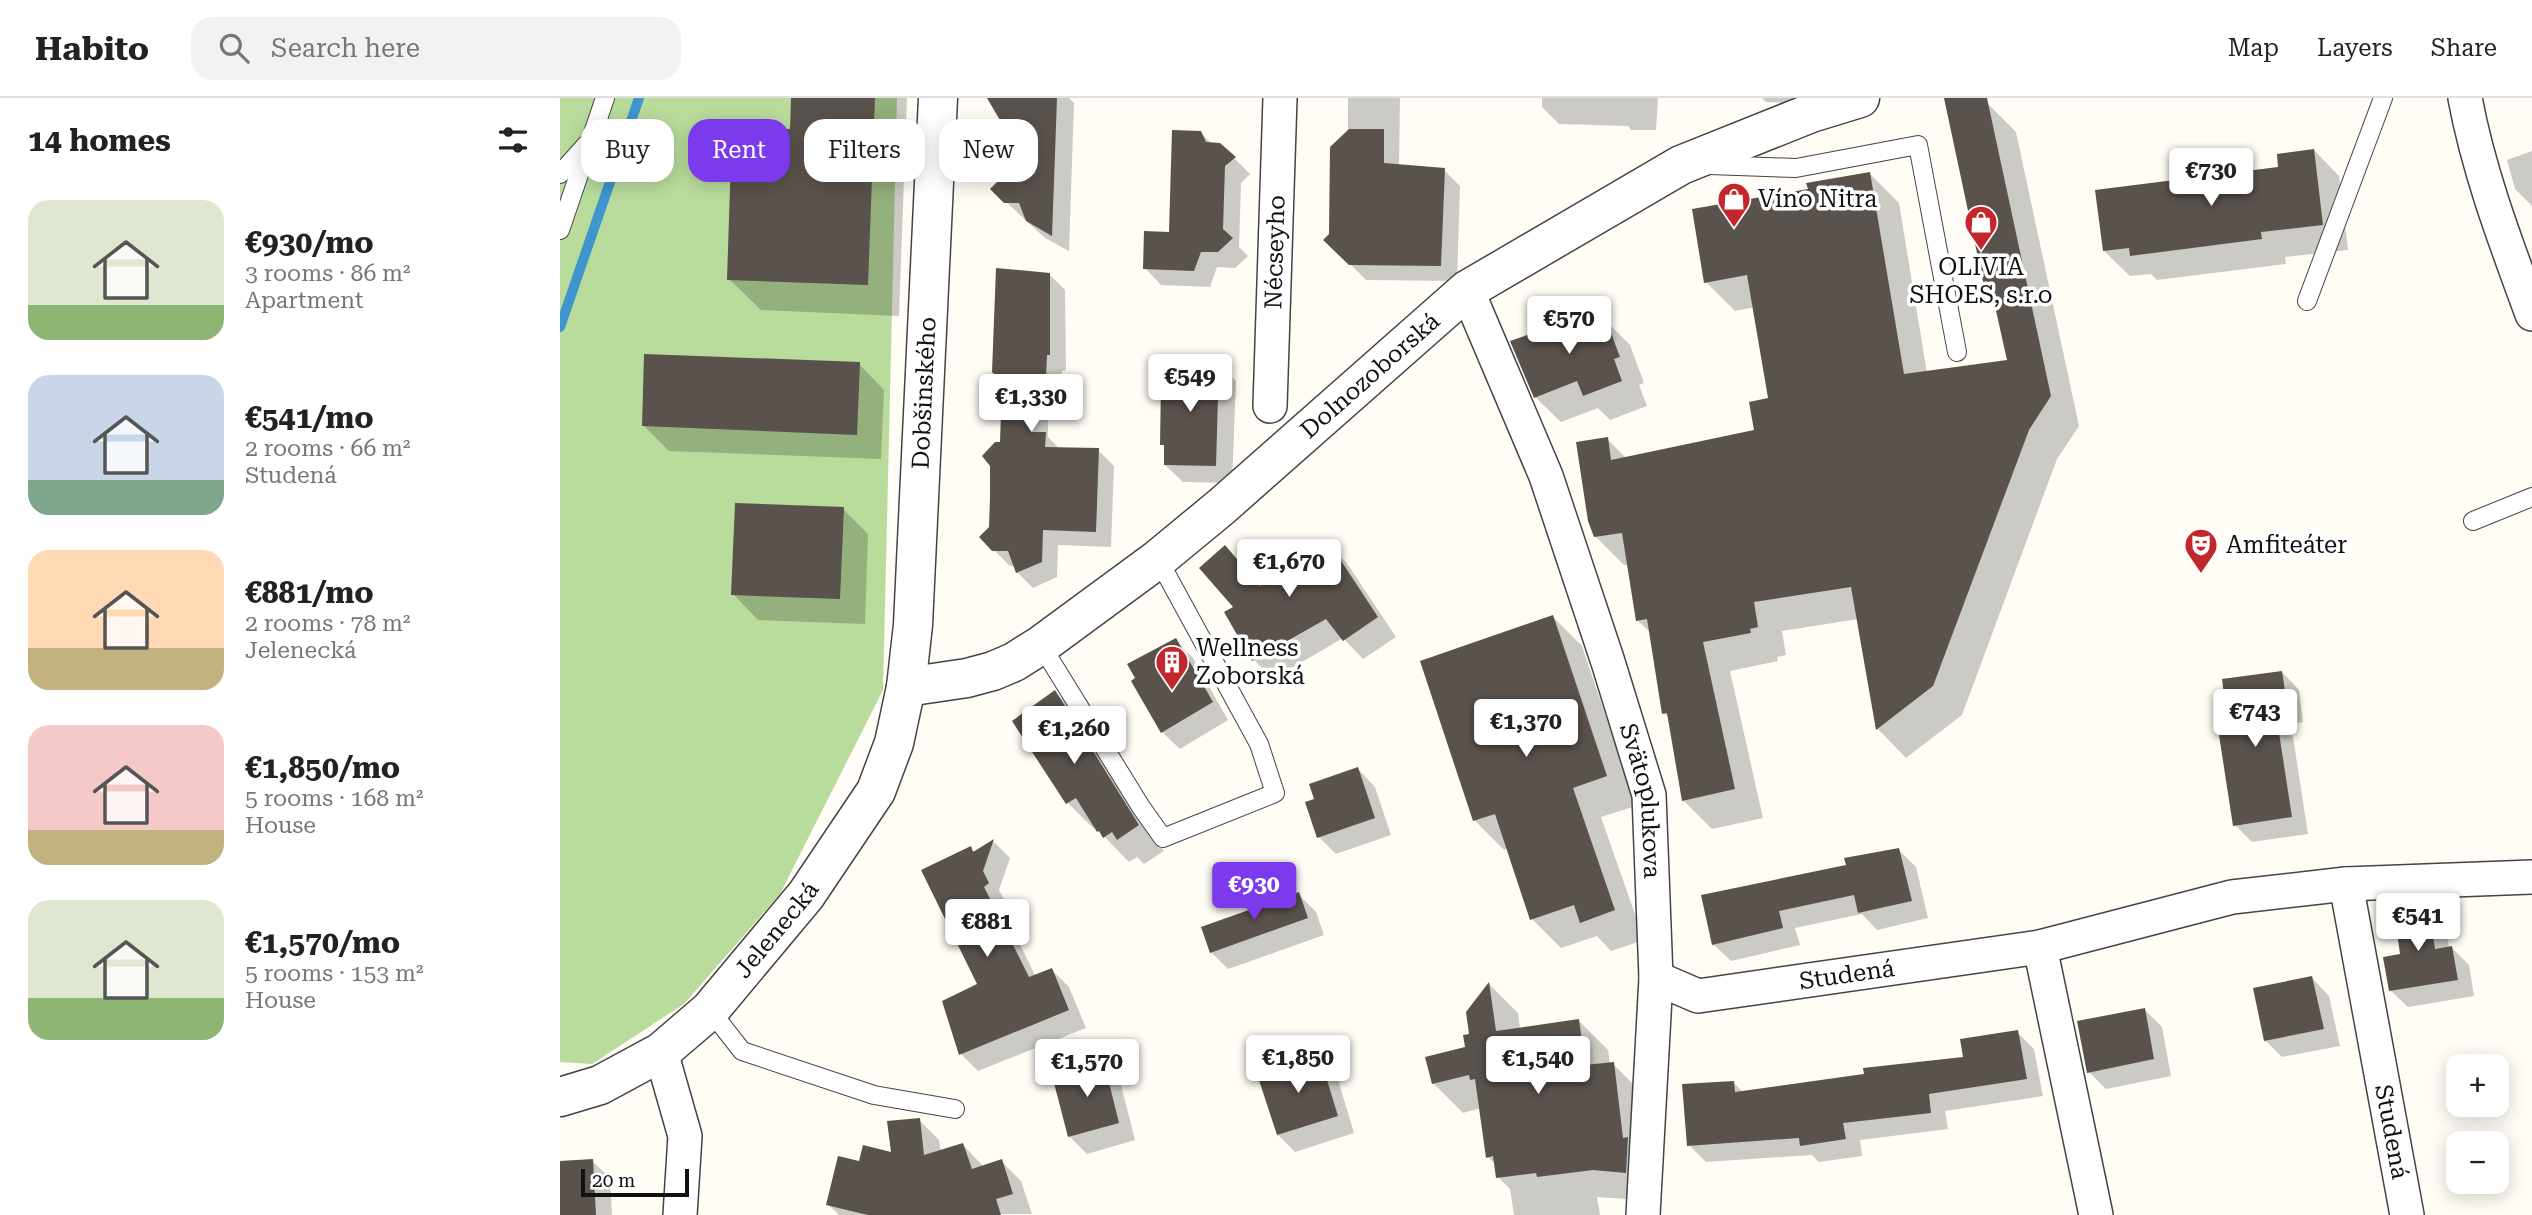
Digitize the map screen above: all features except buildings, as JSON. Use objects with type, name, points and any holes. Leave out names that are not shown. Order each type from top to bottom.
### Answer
[{"type":"street","name":"Dobšinského","points":[[906,687],[914,625],[938,98]]},
{"type":"street","name":"Nécseyho","points":[[1269,406],[1280,98]]},
{"type":"street","name":"Dolnozoborská","points":[[906,687],[967,678],[993,671],[1041,645],[1222,508],[1467,290],[1681,165],[1811,113],[1860,98]]},
{"type":"street","points":[[2465,98],[2473,143],[2491,205],[2532,314]]},
{"type":"street","name":"Svätoplukova","points":[[1467,290],[1546,476],[1649,795],[1656,978],[1643,1215]]},
{"type":"street","name":"Jelenecká","points":[[560,1097],[600,1085],[660,1052],[710,1010],[806,895],[876,791],[894,743],[906,687]]},
{"type":"street","name":"Studená","points":[[1656,978],[1698,996],[2040,947],[2232,897],[2346,884],[2532,877]]},
{"type":"street","name":"Studená","points":[[2346,884],[2407,1215]]},
{"type":"street","points":[[2040,947],[2096,1215]]},
{"type":"street","points":[[660,1052],[685,1136],[680,1215]]},
{"type":"lane","points":[[598,119],[605,98]]},
{"type":"lane","points":[[2307,301],[2383,98]]},
{"type":"lane","points":[[1681,165],[1796,168],[1918,145],[1957,352]]},
{"type":"lane","points":[[560,174],[581,151]]},
{"type":"lane","points":[[560,230],[581,169]]},
{"type":"lane","points":[[2473,521],[2532,496]]},
{"type":"lane","points":[[1041,645],[1163,838],[1275,793],[1259,744],[1158,559]]},
{"type":"lane","points":[[710,1010],[741,1051],[873,1095],[956,1108]]},
{"type":"green space","points":[[560,98],[897,98],[897,119],[804,119],[804,182],[895,182],[883,690],[780,894],[684,1004],[592,1064],[560,1062]]},
{"type":"waterway","points":[[560,327],[639,98]]},
{"type":"place","name":"Víno Nitra","points":[[1734,229]]},
{"type":"place","name":"OLIVIA SHOES, s.r.o","points":[[1981,252]]},
{"type":"place","name":"Amfiteáter","points":[[2201,575]]},
{"type":"place","name":"Wellness Zoborská","points":[[1172,692]]}]
